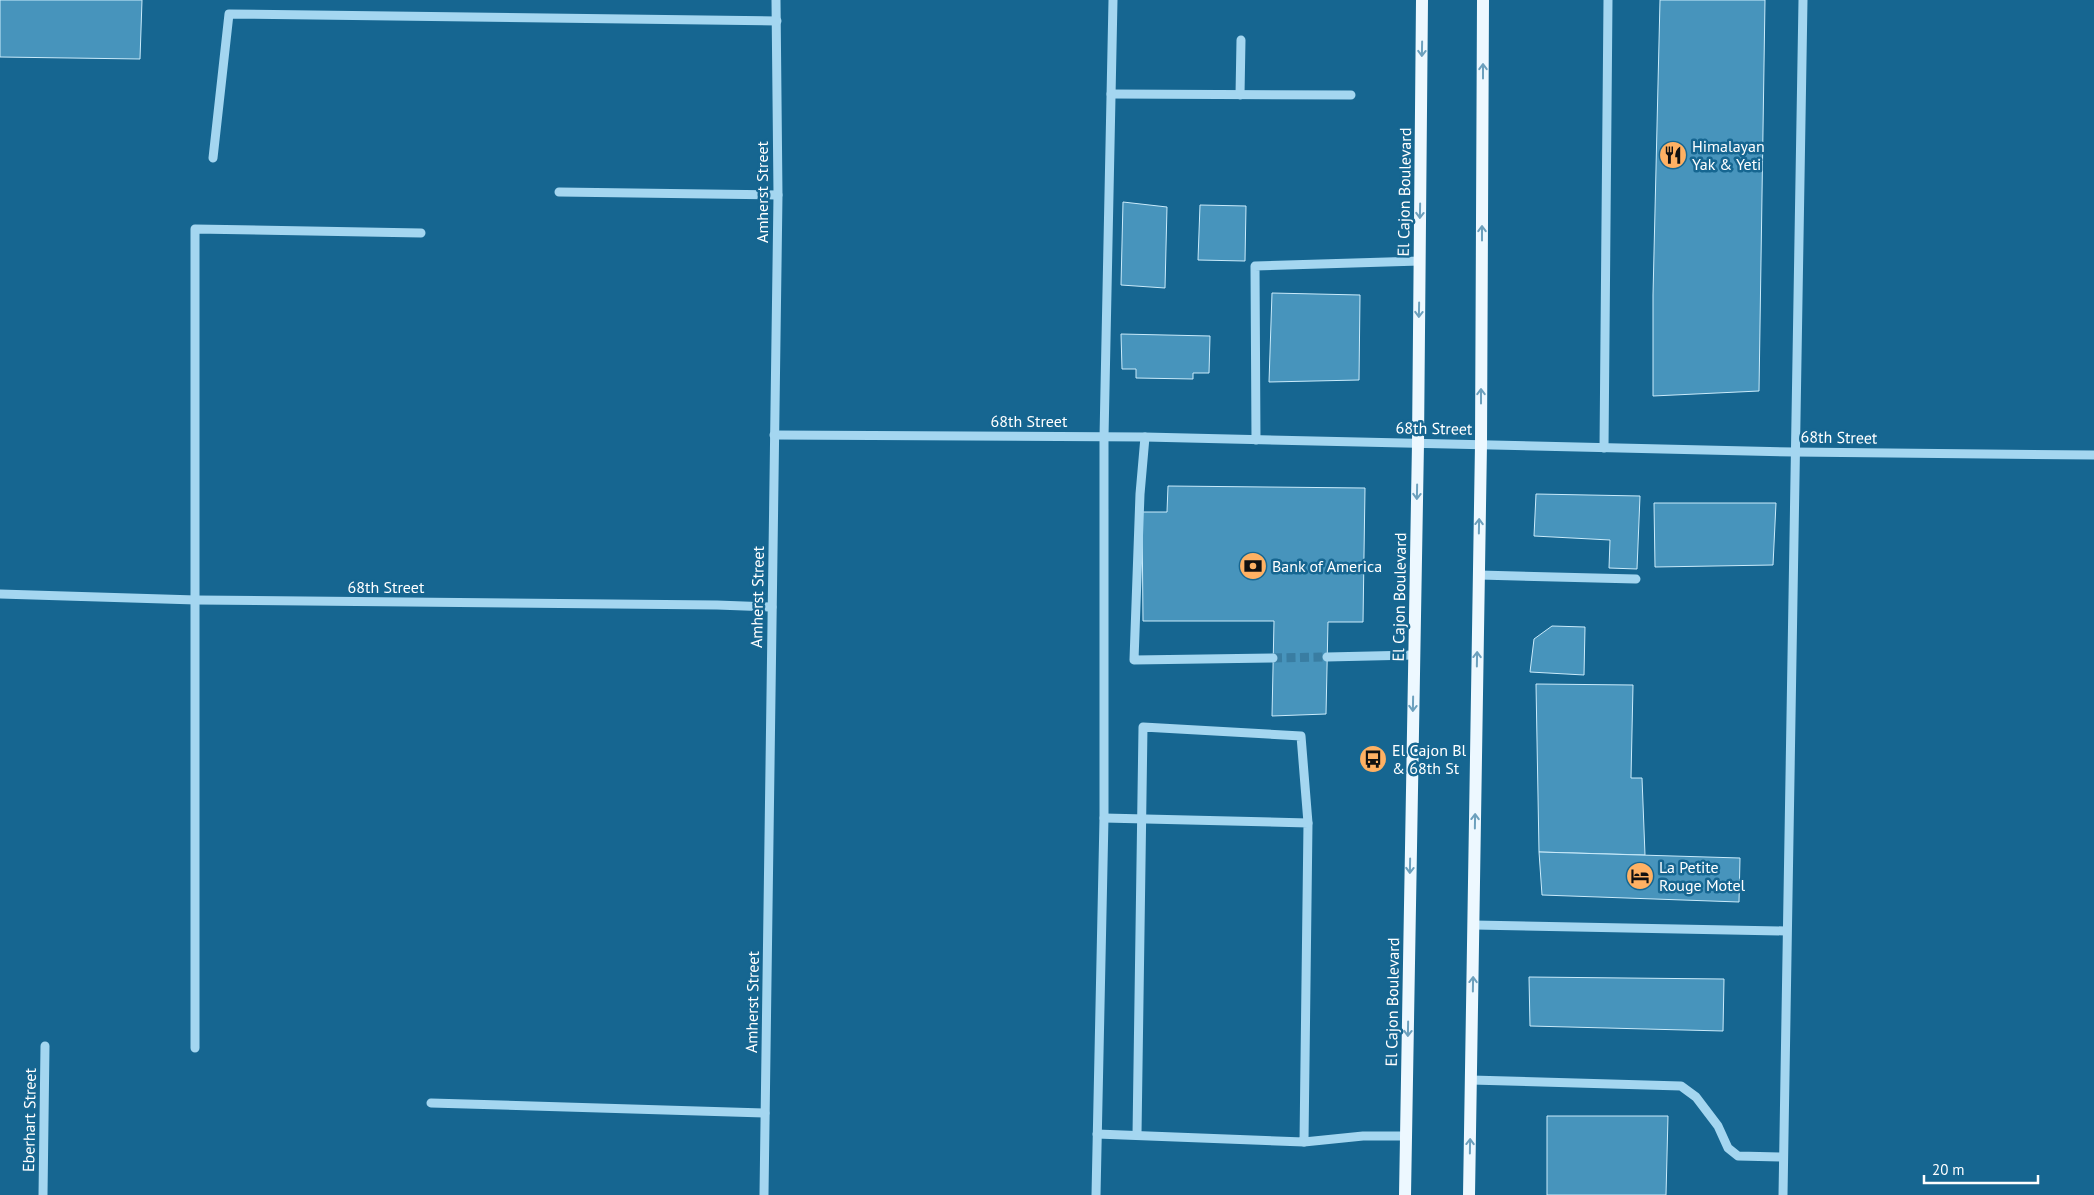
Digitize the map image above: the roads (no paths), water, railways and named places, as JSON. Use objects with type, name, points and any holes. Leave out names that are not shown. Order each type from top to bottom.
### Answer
[{"type":"main road","name":"El Cajon Boulevard","points":[[1405,1195],[1418,443],[1422,0]]},
{"type":"main road","points":[[1470,1195],[1480,444],[1483,0]]},
{"type":"street","name":"Amherst Street","points":[[764,1195],[778,195],[776,0]]},
{"type":"street","points":[[1096,1195],[1104,818],[1104,436],[1113,0]]},
{"type":"street","points":[[1604,448],[1608,0]]},
{"type":"street","points":[[1783,1195],[1803,0]]},
{"type":"street","points":[[213,158],[229,14],[777,22]]},
{"type":"street","points":[[1240,95],[1241,40]]},
{"type":"street","points":[[1111,94],[1351,95]]},
{"type":"street","points":[[559,192],[778,195]]},
{"type":"street","points":[[195,1048],[195,229],[421,233]]},
{"type":"street","points":[[1256,440],[1255,266],[1420,261]]},
{"type":"street","name":"68th Street","points":[[774,435],[1104,436],[1794,452],[2094,455]]},
{"type":"street","points":[[1145,437],[1140,494],[1134,660],[1273,658]]},
{"type":"street","points":[[1478,575],[1636,579]]},
{"type":"street","name":"68th Street","points":[[0,594],[196,600],[698,604],[772,607]]},
{"type":"street","points":[[1327,657],[1414,655]]},
{"type":"street","points":[[1137,1135],[1140,820],[1143,727],[1302,736],[1308,823],[1304,1142]]},
{"type":"street","points":[[1104,818],[1308,823]]},
{"type":"street","points":[[1474,925],[1786,931]]},
{"type":"street","name":"Eberhart Street","points":[[43,1195],[45,1046]]},
{"type":"street","points":[[1471,1080],[1681,1086],[1696,1097],[1718,1126],[1728,1148],[1738,1156],[1783,1157]]},
{"type":"street","points":[[431,1103],[765,1113]]},
{"type":"street","points":[[1097,1134],[1304,1142],[1363,1136],[1406,1136]]},
{"type":"tunnel","points":[[1273,658],[1327,657]]},
{"type":"place","name":"Himalayan Yak & Yeti","points":[[1673,155]]},
{"type":"place","name":"Bank of America","points":[[1253,566]]},
{"type":"place","name":"El Cajon Bl & 68th St","points":[[1373,759]]},
{"type":"place","name":"La Petite Rouge Motel","points":[[1640,876]]}]
